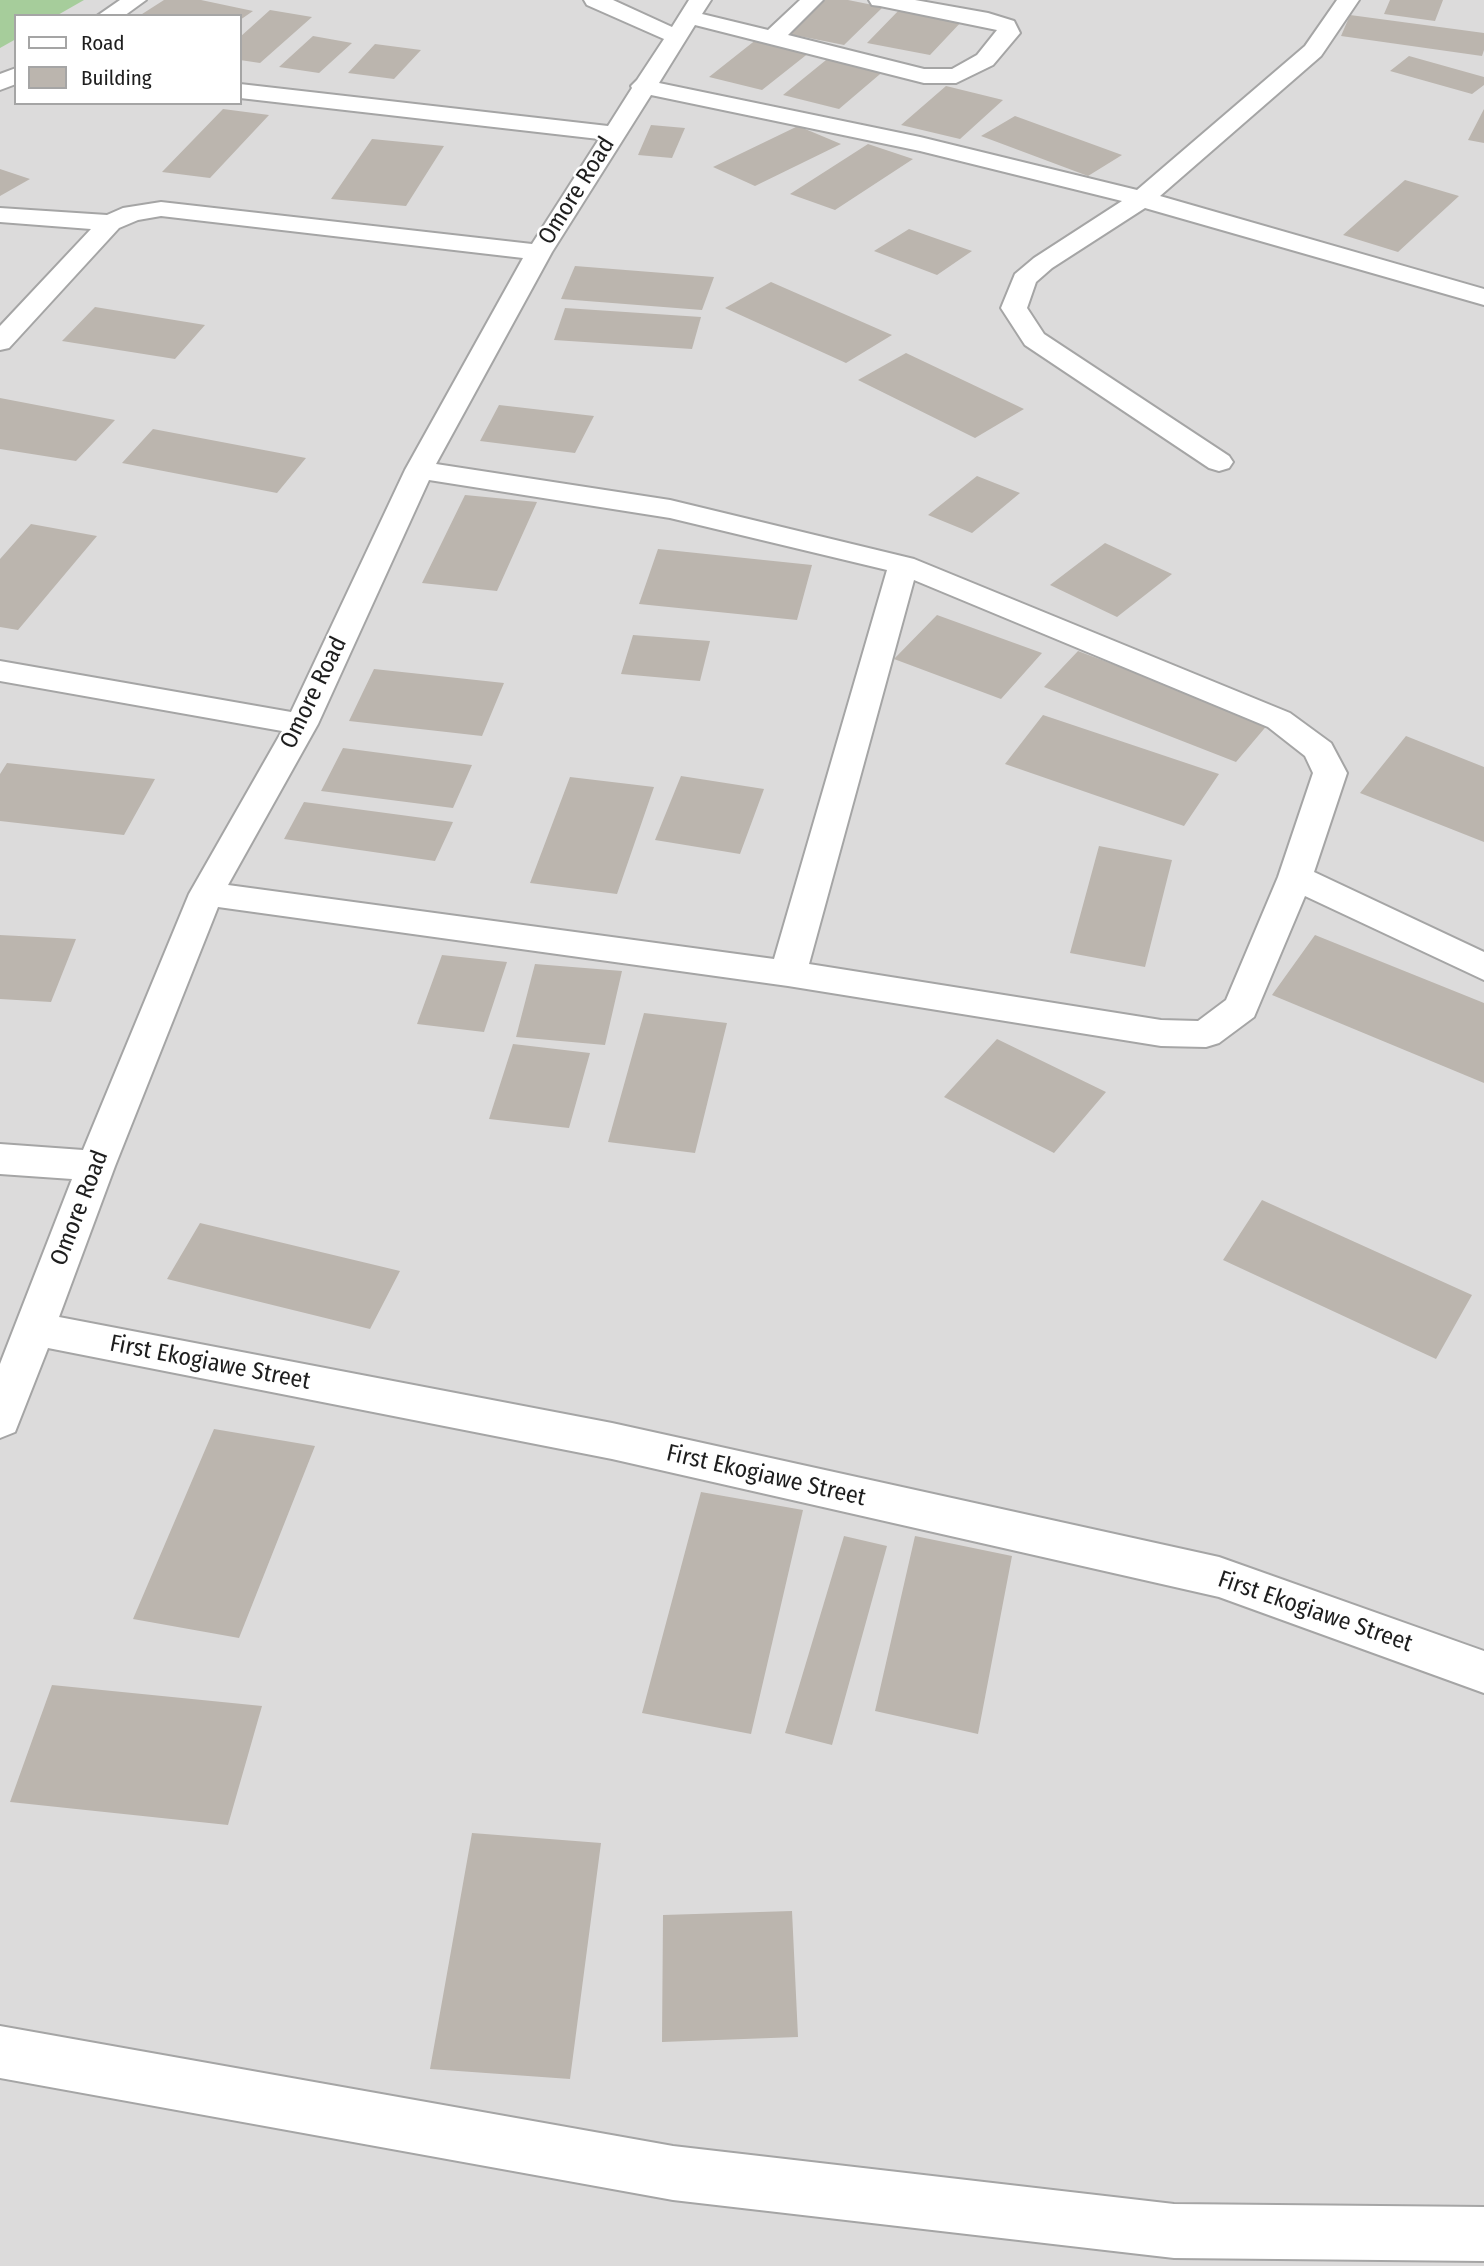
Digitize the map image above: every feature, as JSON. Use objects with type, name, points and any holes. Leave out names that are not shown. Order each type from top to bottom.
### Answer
[{"type":"street","points":[[111,14],[135,0]]},
{"type":"street","points":[[595,0],[689,18],[924,76],[956,76],[985,60],[1009,33],[1006,26],[988,20],[880,0]]},
{"type":"street","points":[[772,38],[812,0]]},
{"type":"street","points":[[1219,462],[1034,339],[1014,308],[1024,279],[1043,263],[1142,199],[1313,51],[1348,0]]},
{"type":"street","name":"Omore Road","points":[[0,1420],[96,1166],[206,894],[302,724],[419,470],[539,252],[642,86],[689,18]]},
{"type":"street","points":[[642,86],[920,144],[1142,199],[1484,297]]},
{"type":"street","points":[[242,90],[613,134]]},
{"type":"street","points":[[0,342],[110,223],[132,213],[161,209],[539,252]]},
{"type":"street","points":[[0,215],[110,223]]},
{"type":"street","points":[[206,894],[788,973],[1161,1033],[1206,1034],[1241,1008],[1295,877],[1330,773],[1319,750],[1279,720],[903,565],[670,509],[419,470]]},
{"type":"street","points":[[788,973],[903,565]]},
{"type":"street","points":[[0,671],[302,724]]},
{"type":"street","points":[[1295,877],[1484,967]]},
{"type":"street","points":[[0,1159],[96,1166]]},
{"type":"street","name":"First Ekogiawe Street","points":[[34,1329],[612,1441],[1219,1577],[1484,1672]]},
{"type":"street","points":[[0,2052],[673,2173],[1174,2231],[1484,2234]]},
{"type":"shaded area","points":[[0,0],[1484,0],[1484,2266],[0,2266]]},
{"type":"green space","points":[[0,0],[84,0],[60,14],[14,14],[14,40],[0,48]]},
{"type":"building","points":[[164,0],[201,0],[253,11],[242,19],[242,14],[142,14]]},
{"type":"building","points":[[825,0],[848,0],[883,7],[844,45],[789,34]]},
{"type":"building","points":[[1390,0],[1443,0],[1435,21],[1384,14]]},
{"type":"building","points":[[901,8],[963,20],[930,55],[867,43]]},
{"type":"building","points":[[270,10],[312,17],[260,63],[242,60],[242,35]]},
{"type":"building","points":[[1350,15],[1484,33],[1484,50],[1482,56],[1341,36]]},
{"type":"building","points":[[313,36],[352,43],[319,73],[279,67]]},
{"type":"building","points":[[757,39],[810,52],[762,90],[709,77]]},
{"type":"building","points":[[375,44],[421,50],[394,79],[348,73]]},
{"type":"building","points":[[831,56],[886,69],[839,109],[783,95]]},
{"type":"building","points":[[1409,56],[1484,77],[1484,85],[1472,94],[1390,71]]},
{"type":"building","points":[[946,86],[1003,100],[960,139],[901,125]]},
{"type":"building","points":[[223,109],[269,115],[210,178],[162,172]]},
{"type":"building","points":[[1484,109],[1484,143],[1468,140]]},
{"type":"building","points":[[1015,116],[1122,155],[1088,176],[981,136]]},
{"type":"building","points":[[651,125],[685,128],[672,158],[638,155]]},
{"type":"building","points":[[798,126],[841,144],[755,186],[713,167]]},
{"type":"building","points":[[372,139],[444,146],[406,206],[331,199]]},
{"type":"building","points":[[868,144],[913,159],[835,210],[790,194]]},
{"type":"building","points":[[0,169],[30,179],[0,196]]},
{"type":"building","points":[[1405,180],[1459,196],[1398,252],[1343,235]]},
{"type":"building","points":[[909,229],[972,251],[937,275],[874,251]]},
{"type":"building","points":[[575,266],[714,277],[702,310],[561,299]]},
{"type":"building","points":[[771,282],[892,335],[846,363],[725,308]]},
{"type":"building","points":[[95,307],[205,325],[175,359],[62,341]]},
{"type":"building","points":[[565,308],[701,317],[692,349],[554,340]]},
{"type":"building","points":[[906,353],[1024,409],[975,438],[858,380]]},
{"type":"building","points":[[0,398],[115,420],[76,461],[0,449]]},
{"type":"building","points":[[499,405],[594,416],[575,453],[480,441]]},
{"type":"building","points":[[153,429],[306,458],[277,493],[122,463]]},
{"type":"building","points":[[977,476],[1020,493],[972,533],[928,515]]},
{"type":"building","points":[[465,495],[537,502],[497,591],[422,583]]},
{"type":"building","points":[[31,524],[97,536],[18,630],[0,627],[0,559]]},
{"type":"building","points":[[1105,543],[1172,574],[1117,617],[1050,585]]},
{"type":"building","points":[[658,549],[812,565],[797,620],[639,604]]},
{"type":"building","points":[[937,615],[1042,653],[1001,699],[894,659]]},
{"type":"building","points":[[633,635],[710,641],[700,681],[621,674]]},
{"type":"building","points":[[1078,651],[1269,723],[1236,762],[1044,687]]},
{"type":"building","points":[[374,669],[504,683],[482,736],[349,721]]},
{"type":"building","points":[[1043,715],[1219,774],[1184,826],[1005,764]]},
{"type":"building","points":[[1406,736],[1484,767],[1484,842],[1360,793]]},
{"type":"building","points":[[343,748],[472,765],[453,808],[321,791]]},
{"type":"building","points":[[7,763],[155,779],[124,835],[0,821],[0,774]]},
{"type":"building","points":[[681,776],[764,789],[740,854],[655,840]]},
{"type":"building","points":[[570,777],[654,787],[617,894],[530,883]]},
{"type":"building","points":[[304,802],[453,822],[435,861],[284,839]]},
{"type":"building","points":[[1099,846],[1172,860],[1145,967],[1070,953]]},
{"type":"building","points":[[0,935],[76,939],[51,1002],[0,999]]},
{"type":"building","points":[[1315,935],[1484,1003],[1484,1083],[1272,995]]},
{"type":"building","points":[[442,955],[507,962],[484,1032],[417,1024]]},
{"type":"building","points":[[535,964],[622,971],[605,1045],[516,1037]]},
{"type":"building","points":[[644,1013],[727,1023],[695,1153],[608,1142]]},
{"type":"building","points":[[997,1039],[1106,1092],[1054,1153],[944,1097]]},
{"type":"building","points":[[513,1044],[590,1053],[569,1128],[489,1119]]},
{"type":"building","points":[[1262,1200],[1472,1295],[1436,1359],[1223,1260]]},
{"type":"building","points":[[200,1223],[400,1271],[370,1329],[167,1279]]},
{"type":"building","points":[[214,1429],[315,1446],[239,1638],[133,1619]]},
{"type":"building","points":[[701,1492],[803,1510],[751,1734],[642,1713]]},
{"type":"building","points":[[844,1536],[887,1546],[832,1745],[785,1733]]},
{"type":"building","points":[[915,1536],[1012,1556],[978,1734],[875,1711]]},
{"type":"building","points":[[52,1685],[262,1706],[228,1825],[10,1802]]},
{"type":"building","points":[[472,1833],[601,1843],[570,2079],[430,2069]]},
{"type":"building","points":[[792,1911],[798,2037],[662,2042],[663,1915]]}]
